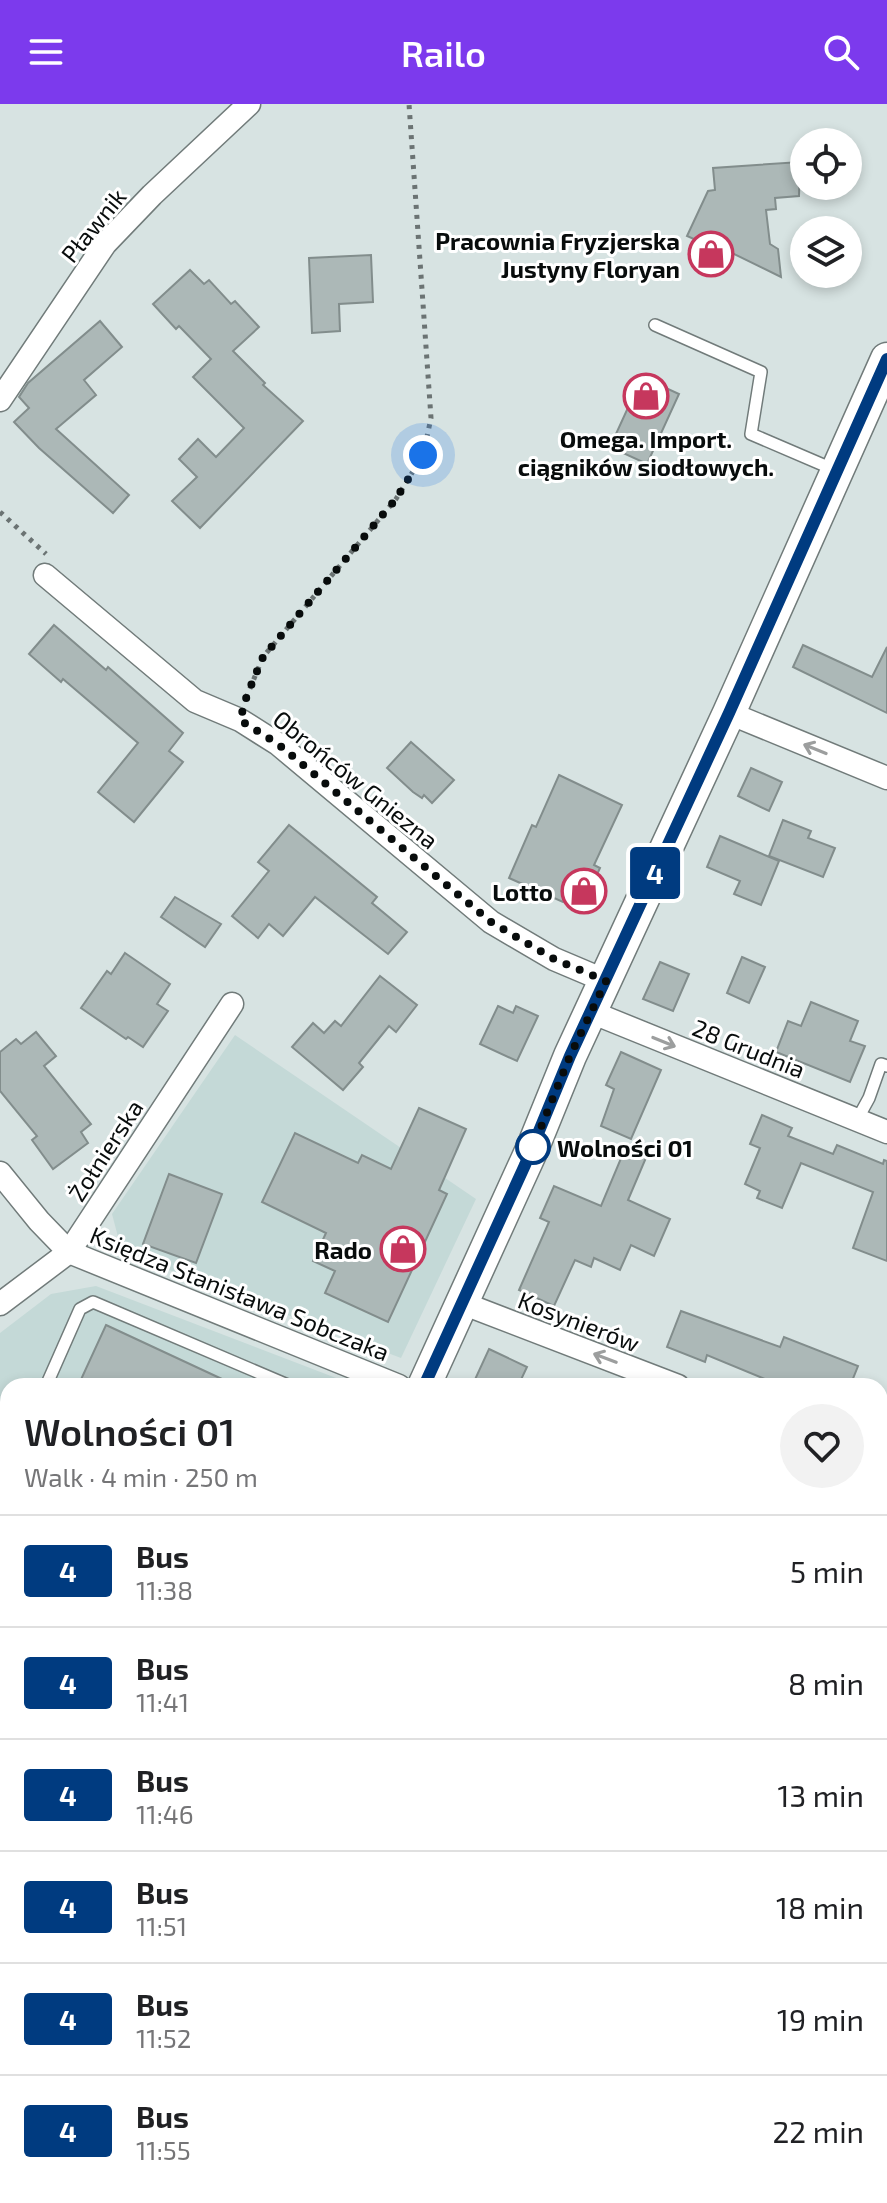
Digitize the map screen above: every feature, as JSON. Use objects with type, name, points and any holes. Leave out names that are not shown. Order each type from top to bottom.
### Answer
[{"type":"street","name":"Pławnik","points":[[0,400],[105,244],[249,104]]},
{"type":"street","points":[[428,1378],[533,1147],[570,1056],[837,471],[878,402],[887,359]]},
{"type":"street","name":"Obrońców Gniezna","points":[[45,575],[195,701],[240,720],[278,744],[491,922],[554,959],[606,981]]},
{"type":"street","points":[[729,713],[887,778]]},
{"type":"street","name":"Żołnierska","points":[[0,1304],[69,1252],[232,1004]]},
{"type":"street","name":"28 Grudnia","points":[[591,1012],[887,1132]]},
{"type":"street","name":"Księdza Stanisława Sobczaka","points":[[0,1173],[69,1252],[379,1378]]},
{"type":"street","name":"Kosynierów","points":[[462,1303],[657,1378]]},
{"type":"lane","points":[[655,325],[761,372],[751,434],[837,471]]},
{"type":"lane","points":[[857,1120],[881,1064],[887,1066]]},
{"type":"lane","points":[[50,1378],[80,1309],[93,1302],[271,1378]]},
{"type":"path","points":[[240,720],[263,657],[396,499],[423,455],[431,418],[409,104]]},
{"type":"path","points":[[0,512],[46,552],[45,575]]},
{"type":"shaded area","points":[[235,1035],[476,1199],[401,1358],[122,1252],[112,1214]]},
{"type":"shaded area","points":[[96,1286],[336,1378],[0,1378],[0,1333],[51,1294]]},
{"type":"building","points":[[790,163],[790,197],[775,198],[776,209],[766,210],[770,244],[778,249],[781,277],[730,252],[723,267],[689,250],[694,239],[687,236],[708,191],[715,190],[713,168]]},
{"type":"building","points":[[371,255],[373,302],[339,304],[340,331],[312,333],[309,258]]},
{"type":"building","points":[[190,270],[204,284],[209,280],[231,304],[235,301],[259,327],[233,351],[265,383],[263,385],[303,421],[200,528],[172,501],[197,477],[179,459],[198,439],[216,457],[244,428],[193,377],[211,359],[153,304]]},
{"type":"building","points":[[100,321],[122,347],[84,380],[96,395],[56,429],[129,495],[113,513],[14,422],[29,408],[19,397],[28,383]]},
{"type":"building","points":[[642,377],[679,394],[647,464],[610,447]]},
{"type":"building","points":[[54,625],[106,670],[108,667],[183,733],[169,751],[183,762],[134,822],[98,792],[138,743],[29,654]]},
{"type":"building","points":[[803,645],[872,677],[887,647],[887,713],[793,667]]},
{"type":"building","points":[[411,742],[454,780],[432,803],[424,795],[422,798],[413,792],[387,768]]},
{"type":"building","points":[[751,768],[782,782],[769,811],[738,796]]},
{"type":"building","points":[[559,775],[622,805],[594,865],[600,868],[583,905],[566,897],[563,902],[509,878],[532,825],[536,827]]},
{"type":"building","points":[[783,820],[811,831],[808,838],[835,848],[823,877],[769,856]]},
{"type":"building","points":[[289,825],[377,897],[372,903],[407,932],[388,954],[315,897],[283,936],[269,924],[258,938],[232,916],[269,871],[258,862]]},
{"type":"building","points":[[720,836],[779,861],[761,905],[734,894],[740,881],[707,867]]},
{"type":"building","points":[[175,897],[221,924],[205,947],[161,917]]},
{"type":"building","points":[[125,953],[170,984],[157,1004],[168,1011],[143,1047],[81,1008],[107,971],[111,974]]},
{"type":"building","points":[[742,957],[765,967],[749,1003],[727,993]]},
{"type":"building","points":[[660,962],[689,974],[673,1011],[643,999]]},
{"type":"building","points":[[380,976],[417,1005],[396,1032],[389,1026],[359,1063],[363,1067],[343,1090],[292,1047],[313,1023],[324,1033],[335,1021],[341,1026]]},
{"type":"building","points":[[811,1002],[858,1021],[850,1041],[865,1046],[850,1082],[776,1052],[788,1021],[801,1026]]},
{"type":"building","points":[[498,1006],[513,1013],[516,1006],[538,1016],[517,1061],[480,1044]]},
{"type":"building","points":[[36,1032],[56,1056],[44,1066],[91,1124],[81,1132],[88,1143],[53,1169],[32,1140],[37,1136],[0,1091],[0,1052],[16,1039],[21,1044]]},
{"type":"building","points":[[621,1052],[661,1070],[631,1139],[601,1126],[614,1089],[606,1085]]},
{"type":"building","points":[[419,1108],[466,1129],[439,1190],[447,1194],[388,1322],[325,1293],[335,1271],[313,1261],[326,1233],[262,1202],[295,1133],[358,1163],[362,1155],[391,1169]]},
{"type":"building","points":[[762,1115],[792,1128],[788,1136],[833,1154],[837,1145],[883,1164],[884,1160],[887,1161],[887,1261],[853,1248],[873,1192],[801,1163],[782,1208],[757,1198],[760,1191],[745,1184],[760,1148],[750,1144]]},
{"type":"building","points":[[627,1144],[648,1153],[628,1200],[670,1219],[654,1256],[631,1245],[620,1270],[594,1258],[591,1267],[575,1260],[554,1306],[519,1290],[549,1222],[540,1218],[554,1186],[601,1206]]},
{"type":"building","points":[[169,1174],[222,1194],[196,1263],[143,1244]]},
{"type":"building","points":[[681,1311],[780,1347],[784,1337],[858,1366],[853,1378],[763,1378],[707,1355],[705,1362],[667,1347]]},
{"type":"building","points":[[106,1325],[220,1378],[82,1378]]},
{"type":"building","points":[[489,1349],[527,1367],[522,1378],[476,1378]]},
{"type":"bus line","name":"4","points":[[428,1378],[525,1165],[570,1056],[729,713],[887,359]]},
{"type":"place","name":"Pracownia Fryzjerska Justyny Floryan","points":[[711,254]]},
{"type":"place","name":"Omega. Import. ciągników siodłowych.","points":[[646,396]]},
{"type":"place","name":"Lotto","points":[[584,891]]},
{"type":"place","name":"Wolności 01","points":[[533,1147]]},
{"type":"place","name":"Rado","points":[[403,1249]]},
{"type":"route","points":[[423,455],[396,499],[263,657],[240,720],[278,744],[491,922],[554,959],[606,981],[570,1056],[533,1147]]}]
